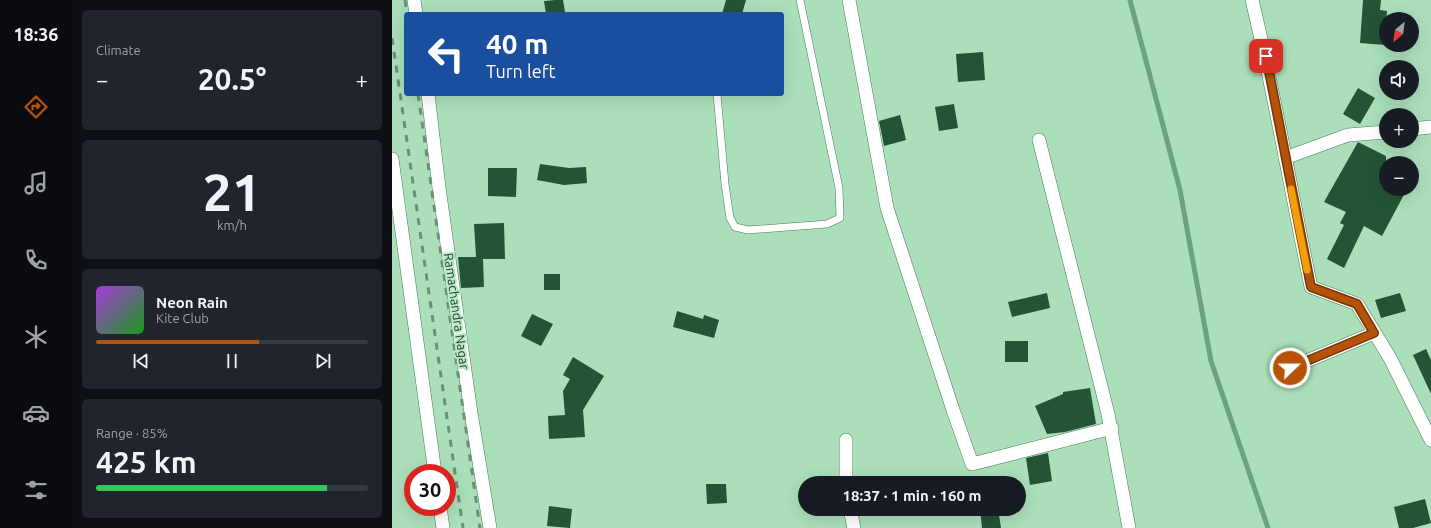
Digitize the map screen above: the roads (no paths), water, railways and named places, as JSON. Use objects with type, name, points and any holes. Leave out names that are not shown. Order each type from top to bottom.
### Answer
[{"type":"street","points":[[414,0],[416,12]]},
{"type":"street","points":[[849,0],[887,208],[972,464],[1112,428]]},
{"type":"street","points":[[1252,0],[1269,70],[1311,287],[1357,304],[1390,358],[1431,440]]},
{"type":"street","name":"Ramachandra Nagar","points":[[428,96],[440,196],[470,412],[490,528]]},
{"type":"street","points":[[1419,128],[1431,127]]},
{"type":"street","points":[[1285,158],[1348,135],[1379,133]]},
{"type":"street","points":[[1039,140],[1112,428],[1129,528]]},
{"type":"street","points":[[392,159],[434,464]]},
{"type":"street","points":[[1290,368],[1374,333]]},
{"type":"street","points":[[846,440],[846,476]]},
{"type":"street","points":[[441,516],[443,528]]},
{"type":"street","points":[[851,516],[854,528]]},
{"type":"lane","points":[[717,96],[725,184],[730,218],[735,227],[748,230],[827,224],[840,218],[839,188],[800,0]]},
{"type":"waterway","points":[[1130,0],[1180,190],[1211,361],[1268,528]]},
{"type":"railway","points":[[405,0],[407,12]]},
{"type":"railway","points":[[392,38],[463,528]]},
{"type":"railway","points":[[418,96],[480,528]]}]
